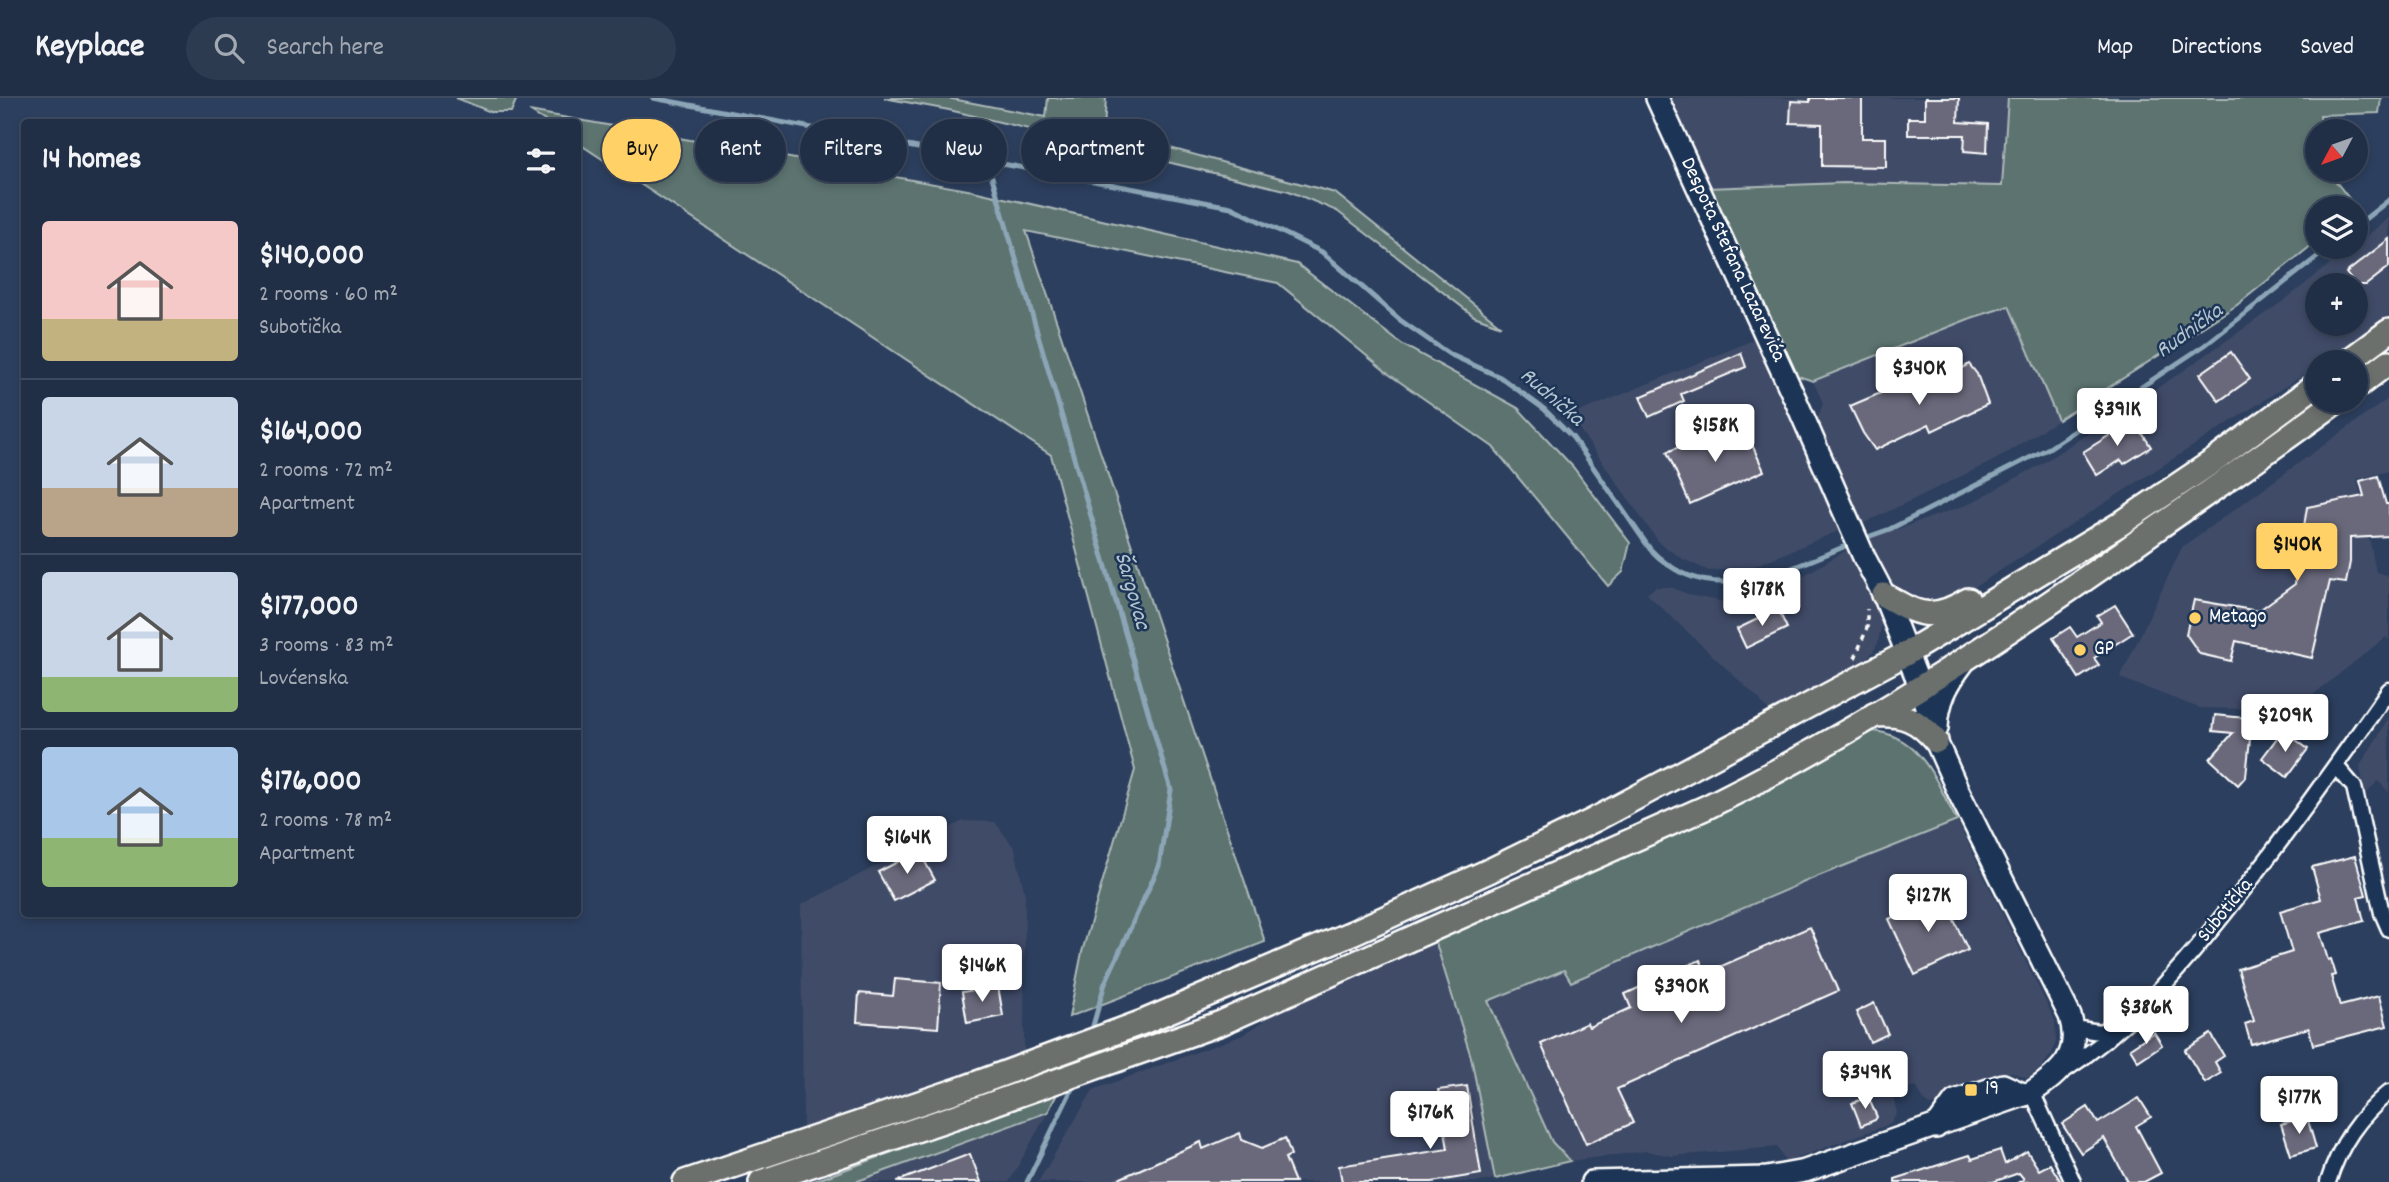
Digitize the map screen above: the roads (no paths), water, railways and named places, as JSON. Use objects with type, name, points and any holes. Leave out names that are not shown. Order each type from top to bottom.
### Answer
[{"type":"main road","points":[[2363,350],[2389,331]]},
{"type":"main road","points":[[2368,378],[2389,362]]},
{"type":"main road","points":[[685,1182],[964,1088],[1117,1031],[1339,938],[1492,870],[1594,820],[1907,653],[2120,524],[2215,460],[2305,393]]},
{"type":"main road","points":[[761,1182],[1222,1023],[1752,785],[1965,661],[2101,569],[2320,413]]},
{"type":"main road","points":[[1884,595],[1917,611],[1943,613],[2053,547],[2120,524]]},
{"type":"main road","points":[[1874,715],[1906,717],[1926,729],[1936,741]]},
{"type":"street","name":"Despota Stefana Lazarevića","points":[[1657,98],[1774,351],[1864,557],[1884,595],[1921,689],[1936,741],[1959,793],[2074,1028]]},
{"type":"street","points":[[1858,680],[1888,652],[1894,620]]},
{"type":"street","points":[[1936,741],[1938,710],[1942,697],[1948,683],[1965,661]]},
{"type":"street","name":"Subotička","points":[[1592,1182],[1787,1179],[2028,1093],[2096,1050],[2127,1022],[2211,932],[2336,766],[2389,690]]},
{"type":"street","points":[[2336,766],[2354,787],[2382,913],[2389,929]]},
{"type":"street","points":[[2055,1076],[2072,1051],[2074,1028],[2099,1032],[2127,1022]]},
{"type":"street","points":[[2328,1182],[2344,1141],[2371,1107],[2389,1092]]},
{"type":"street","points":[[2028,1093],[2073,1182]]},
{"type":"waterway","name":"Rudnička","points":[[653,98],[1231,207],[1322,252],[1400,320],[1449,354],[1500,377],[1544,409],[1573,438],[1650,549],[1673,568],[1698,579],[1723,582],[1749,580],[1775,574],[1853,543]]},
{"type":"waterway","name":"Šargovac","points":[[993,182],[1171,790],[1159,866],[1105,983],[1093,1026]]},
{"type":"waterway","name":"Rudnička","points":[[2368,217],[2389,200]]},
{"type":"waterway","name":"Rudnička","points":[[1862,539],[1890,529],[2049,448],[2205,345],[2315,259]]},
{"type":"waterway","points":[[1027,1182],[1072,1089]]},
{"type":"place","name":"Metago","points":[[2195,618]]},
{"type":"place","name":"GP","points":[[2080,650]]},
{"type":"place","name":"19","points":[[1971,1090]]}]
